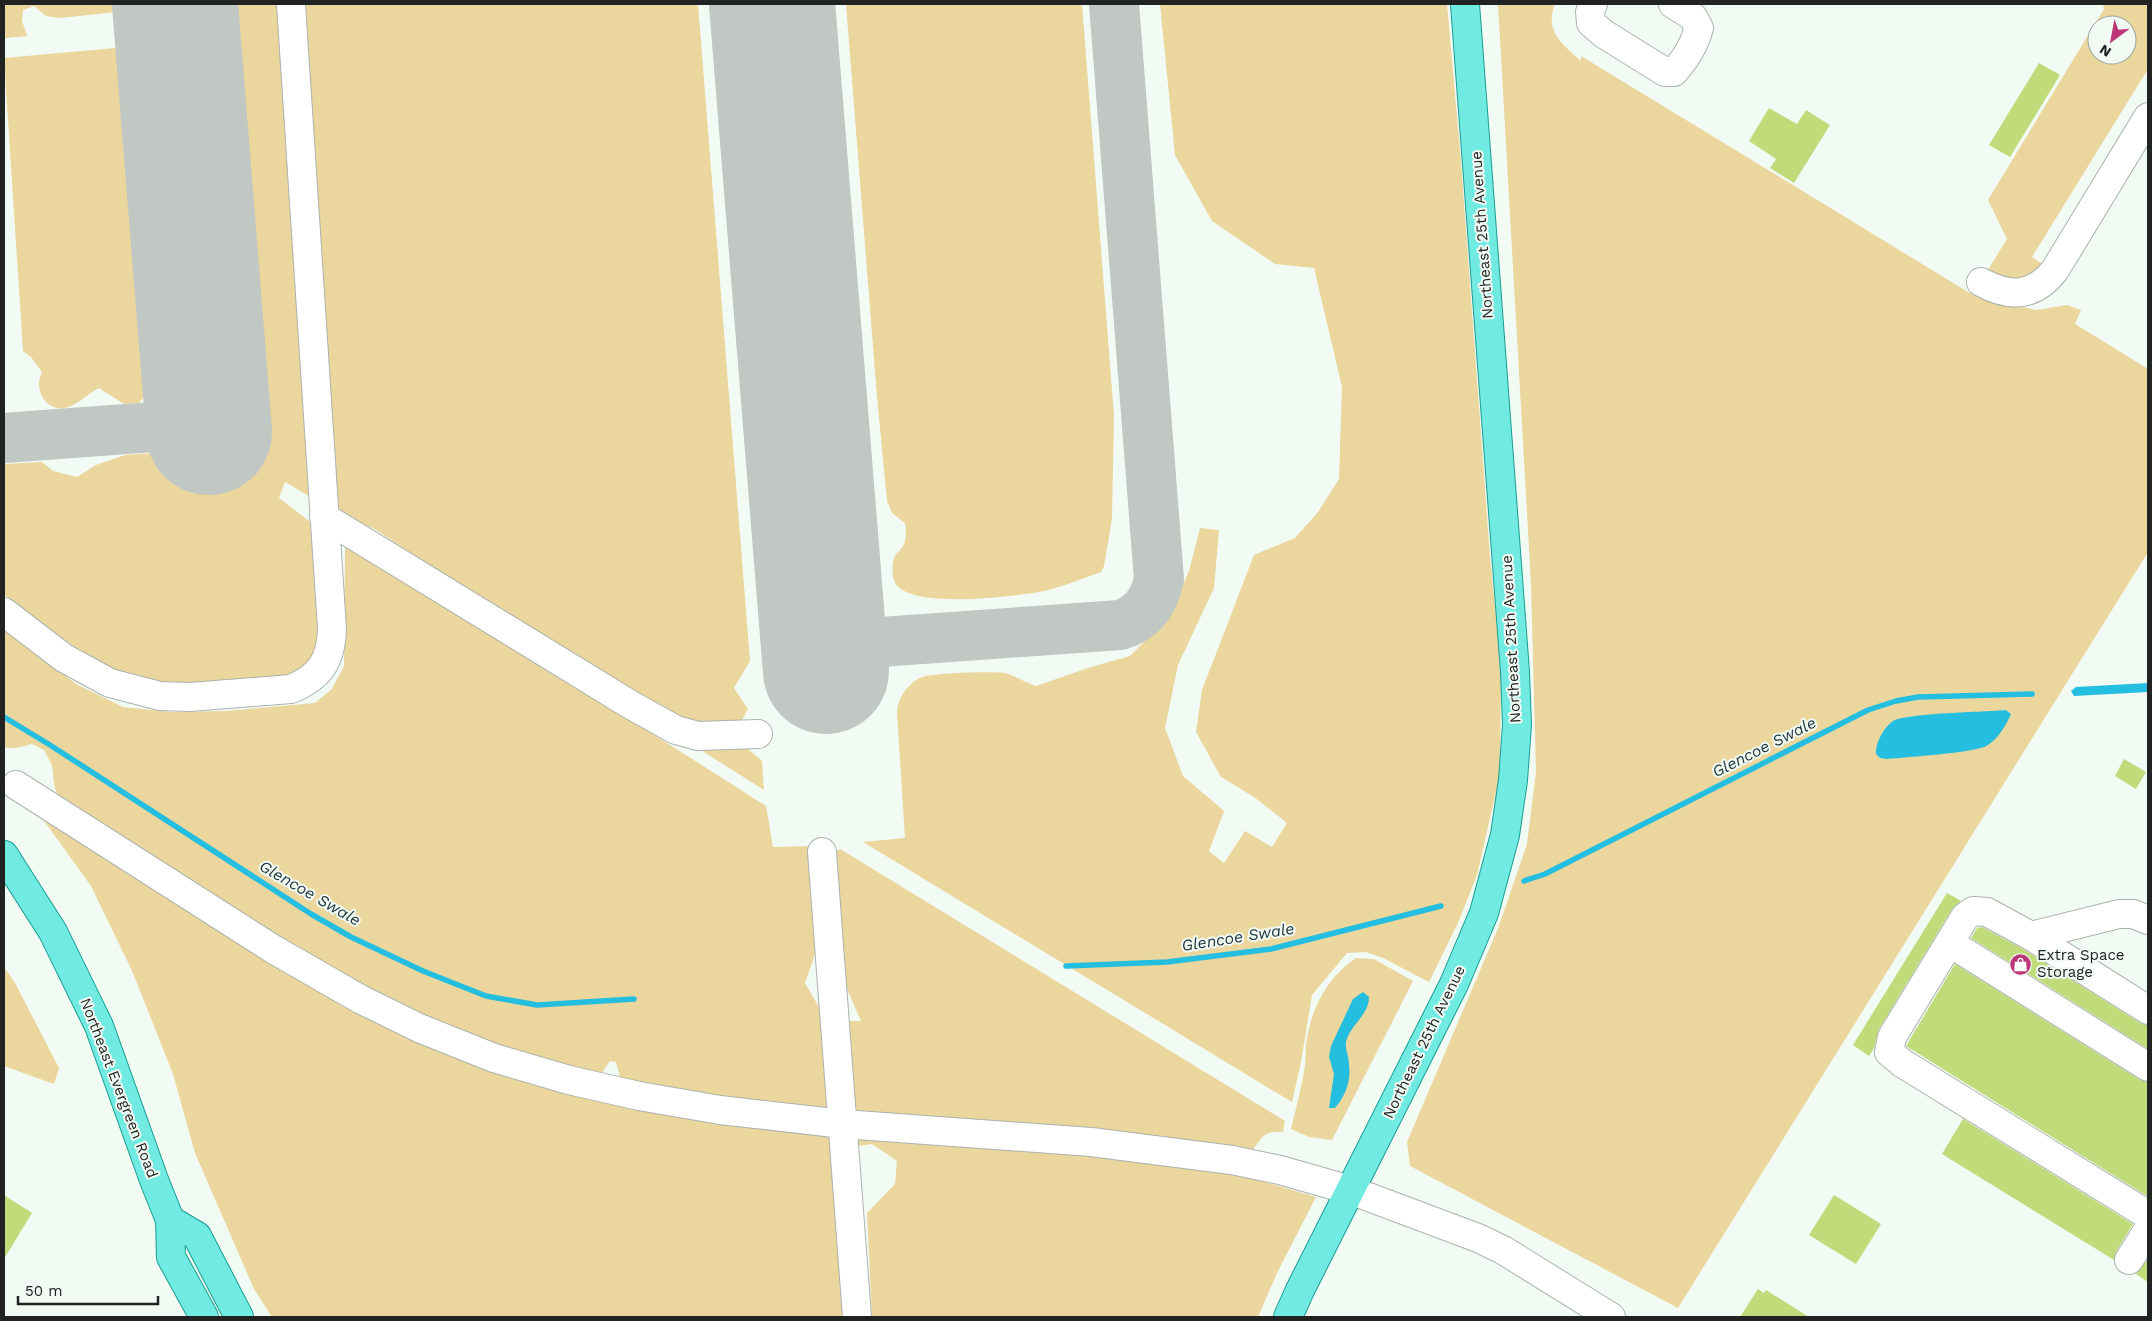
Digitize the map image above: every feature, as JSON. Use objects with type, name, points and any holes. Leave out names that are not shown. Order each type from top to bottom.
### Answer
[{"type":"main road","name":"Northeast 25th Avenue","points":[[1288,1317],[1454,984],[1481,921],[1492,890],[1505,835],[1513,780],[1517,725],[1515,672],[1464,4]]},
{"type":"main road","name":"Northeast Evergreen Road","points":[[4,855],[52,932],[99,1026],[170,1220],[171,1257],[200,1316]]},
{"type":"main road","points":[[170,1220],[197,1236],[239,1317]]},
{"type":"street","points":[[4,612],[64,658],[110,683],[160,696],[190,696],[291,689],[305,683],[317,673],[326,660],[331,645],[291,4]]},
{"type":"street","points":[[1593,4],[1590,12],[1591,23],[1604,34],[1665,72],[1674,72],[1686,58],[1694,44],[1699,28],[1693,17],[1673,4]]},
{"type":"street","points":[[1981,282],[2004,292],[2018,293],[2033,290],[2045,282],[2148,117]]},
{"type":"street","points":[[324,517],[631,706],[676,730],[698,736],[758,734]]},
{"type":"street","points":[[16,785],[273,950],[360,999],[419,1028],[494,1058],[569,1080],[639,1096],[720,1110],[843,1124],[1091,1142],[1222,1159],[1280,1170],[1350,1190],[1478,1238],[1503,1250],[1611,1317]]},
{"type":"street","points":[[822,852],[857,1317]]},
{"type":"street","points":[[2148,1010],[2031,936],[1986,912],[1973,911],[1965,918],[1892,1037],[1890,1052],[1902,1063],[2148,1215]]},
{"type":"street","points":[[2031,936],[2119,914],[2133,914],[2148,920]]},
{"type":"street","points":[[1950,943],[2148,1067]]},
{"type":"street","points":[[2129,1260],[2148,1230]]},
{"type":"shaded area","points":[[4,4],[134,4],[135,10],[60,18],[46,16],[34,6],[23,10],[22,21],[27,36],[5,38]]},
{"type":"shaded area","points":[[217,4],[282,4],[314,499],[285,482],[279,498],[313,524],[322,629],[317,652],[304,671],[280,679],[156,685],[101,665],[4,595],[4,464],[42,462],[53,471],[77,477],[96,465],[125,455],[249,447],[250,417]]},
{"type":"shaded area","points":[[301,4],[698,4],[750,661],[734,688],[748,709],[738,727],[663,718],[376,530],[335,510]]},
{"type":"shaded area","points":[[846,4],[1082,4],[1114,416],[1112,519],[1104,566],[1101,572],[1063,586],[1039,592],[960,599],[917,596],[902,590],[894,580],[893,560],[904,543],[906,529],[905,523],[892,513],[887,501]]},
{"type":"shaded area","points":[[1160,4],[1447,4],[1461,162],[1490,557],[1501,667],[1500,774],[1477,875],[1458,923],[1429,982],[1383,958],[1366,952],[1347,953],[1312,995],[1292,1102],[863,842],[905,838],[897,713],[901,697],[912,683],[922,677],[938,674],[997,672],[1008,674],[1036,686],[1130,656],[1169,617],[1189,571],[1200,528],[1219,530],[1214,588],[1178,665],[1165,728],[1183,776],[1224,811],[1209,851],[1224,863],[1245,831],[1272,847],[1287,823],[1254,797],[1221,777],[1196,732],[1202,690],[1254,555],[1295,538],[1318,512],[1339,479],[1342,387],[1314,268],[1275,264],[1212,221],[1175,155]]},
{"type":"shaded area","points":[[1498,4],[1555,4],[1552,22],[1557,37],[1581,61],[1581,56],[1973,295],[1982,299],[2036,310],[2067,305],[2081,310],[2075,324],[2148,369],[2148,552],[1678,1308],[1410,1166],[1407,1142],[1499,926],[1527,844],[1536,772],[1531,583]]},
{"type":"shaded area","points":[[2103,4],[2148,4],[2148,69],[2032,257],[2047,267],[2023,284],[1986,273],[2007,239],[1988,200],[2087,37],[2087,65],[2137,65],[2137,15],[2100,15],[2104,9]]},
{"type":"shaded area","points":[[138,46],[162,336],[145,365],[150,377],[150,389],[139,403],[124,404],[99,388],[67,408],[55,407],[45,401],[42,396],[39,383],[42,372],[31,357],[23,351],[4,58]]},
{"type":"shaded area","points":[[345,547],[634,722],[766,806],[773,847],[812,846],[819,943],[805,983],[827,1021],[861,1021],[841,975],[835,852],[840,849],[1285,1121],[1283,1132],[1265,1135],[1248,1155],[834,1114],[637,1089],[620,1077],[616,1062],[610,1061],[599,1077],[542,1064],[383,1001],[60,805],[54,784],[52,765],[44,750],[32,744],[14,748],[4,747],[4,629],[76,684],[123,707],[171,712],[226,711],[315,703],[332,689],[344,666]]},
{"type":"shaded area","points":[[693,745],[747,748],[762,761],[764,790]]},
{"type":"shaded area","points":[[42,818],[256,953],[573,1092],[1120,1156],[1251,1178],[1316,1197],[1277,1273],[1258,1317],[872,1317],[867,1213],[895,1184],[897,1161],[872,1144],[851,1147],[847,1317],[272,1317],[254,1289],[195,1153],[173,1074],[133,973],[91,886]]},
{"type":"shaded area","points":[[1356,958],[1374,959],[1413,981],[1332,1140],[1309,1137],[1291,1129],[1304,1073],[1306,1041],[1313,1014],[1330,983],[1337,974]]},
{"type":"shaded area","points":[[4,967],[15,983],[59,1068],[54,1084],[4,1066]]},
{"type":"water","points":[[2148,683],[2148,692],[2074,696],[2071,691],[2076,687]]},
{"type":"water","points":[[2006,710],[2011,714],[2002,731],[1996,739],[1981,748],[1887,759],[1880,758],[1876,754],[1877,745],[1883,731],[1893,721],[1901,718]]},
{"type":"water","points":[[1363,992],[1369,997],[1366,1009],[1351,1030],[1346,1042],[1349,1071],[1347,1088],[1335,1108],[1329,1108],[1334,1074],[1329,1057],[1331,1046],[1353,999]]},
{"type":"building","points":[[2039,63],[2060,75],[2010,157],[1989,145]]},
{"type":"building","points":[[1769,108],[1797,124],[1806,110],[1830,125],[1794,183],[1770,168],[1776,159],[1749,141]]},
{"type":"building","points":[[2124,759],[2146,772],[2136,789],[2115,776]]},
{"type":"building","points":[[1947,893],[1961,901],[1952,909],[1879,1029],[1874,1048],[1869,1056],[1853,1045]]},
{"type":"building","points":[[1982,927],[2023,949],[2140,1023],[2148,1025],[2148,1049],[1971,938],[1977,928]]},
{"type":"building","points":[[1955,964],[2140,1080],[2148,1082],[2147,1196],[1906,1046]]},
{"type":"building","points":[[1963,1119],[2133,1224],[2116,1252],[2114,1260],[1942,1154]]},
{"type":"building","points":[[4,1195],[32,1213],[4,1259]]},
{"type":"building","points":[[1834,1195],[1881,1224],[1856,1264],[1809,1235]]},
{"type":"building","points":[[2148,1259],[2148,1282],[2136,1274]]},
{"type":"building","points":[[1758,1289],[1764,1293],[1766,1290],[1809,1317],[1740,1317]]},
{"type":"waterway","name":"Glencoe Swale","points":[[1524,881],[1545,874],[1868,710],[1896,701],[1918,697],[2032,694]]},
{"type":"waterway","name":"Glencoe Swale","points":[[4,717],[311,914],[351,937],[423,971],[486,996],[537,1005],[634,999]]},
{"type":"waterway","name":"Glencoe Swale","points":[[1066,966],[1167,962],[1271,949],[1441,906]]},
{"type":"taxiway","points":[[824,646],[1120,625],[1135,618],[1151,602],[1159,579],[1114,4]]},
{"type":"taxiway","points":[[4,438],[208,423]]},
{"type":"runway","points":[[175,4],[209,432]]},
{"type":"runway","points":[[772,4],[826,671]]},
{"type":"place","name":"Extra Space Storage","points":[[2021,964]]}]
